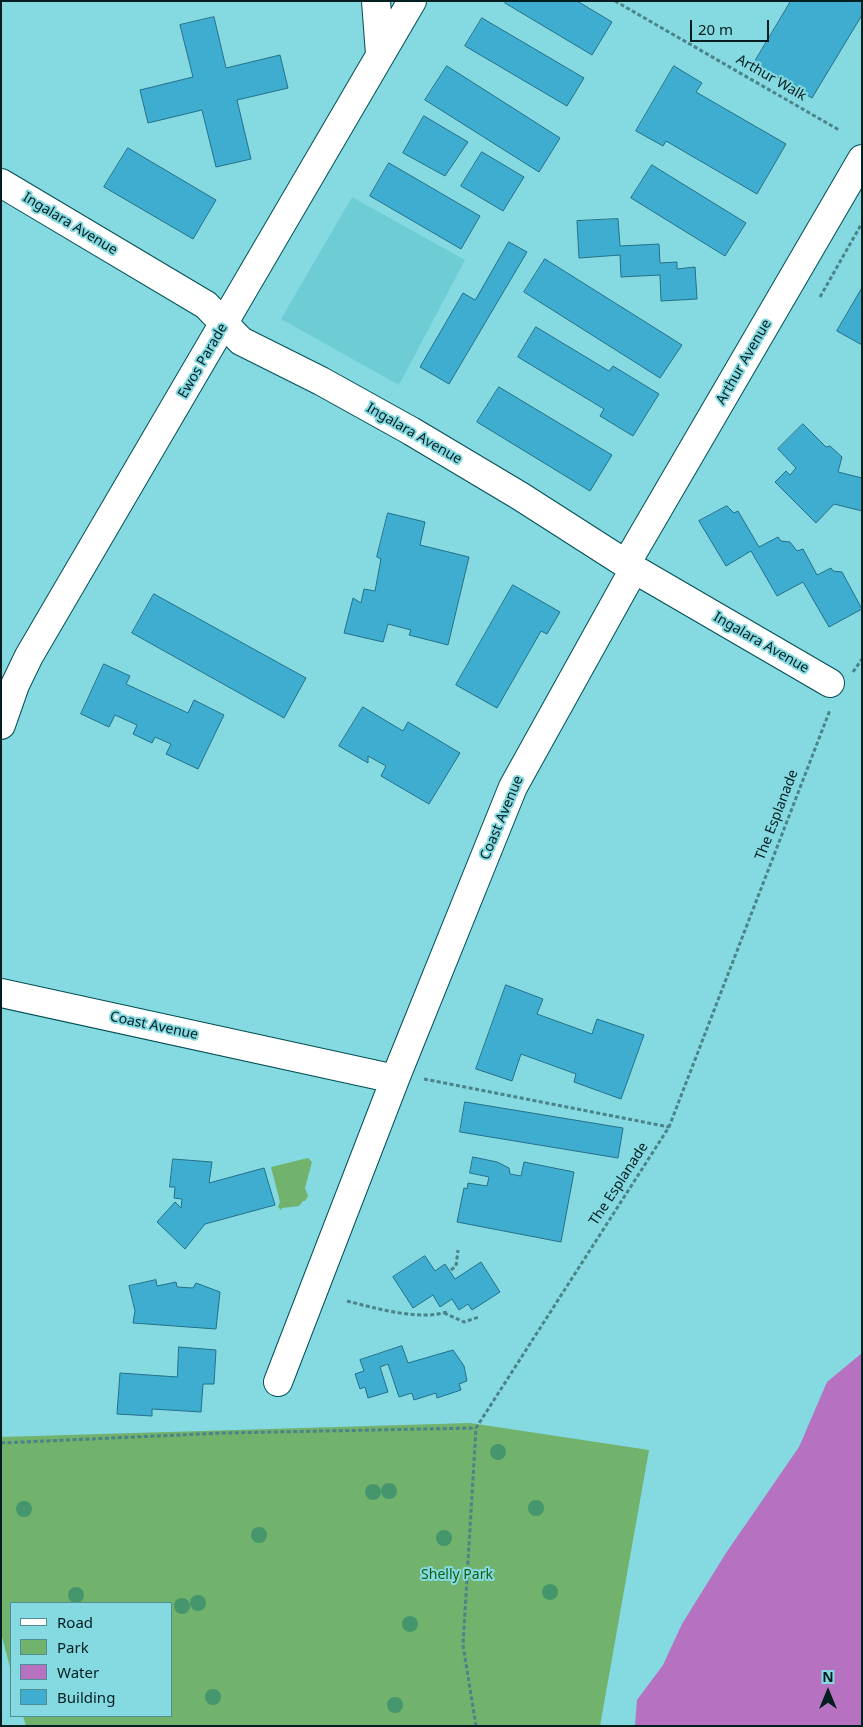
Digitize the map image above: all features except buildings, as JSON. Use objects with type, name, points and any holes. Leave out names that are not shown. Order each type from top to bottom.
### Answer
[{"type":"street","points":[[376,1],[380,54]]},
{"type":"street","name":"Ewos Parade","points":[[1,725],[15,685],[29,656],[225,324],[412,1]]},
{"type":"street","name":"Arthur Avenue","points":[[630,566],[862,159]]},
{"type":"street","name":"Ingalara Avenue","points":[[1,183],[199,301],[241,341],[321,381],[411,431],[520,496],[630,566],[837,689]]},
{"type":"street","name":"Coast Avenue","points":[[278,1382],[396,1077],[514,787],[630,566]]},
{"type":"street","name":"Coast Avenue","points":[[1,993],[396,1077]]},
{"type":"path","name":"Arthur Walk","points":[[615,1],[839,130]]},
{"type":"path","points":[[820,297],[862,224]]},
{"type":"path","name":"The Esplanade","points":[[476,1726],[463,1645],[476,1428],[669,1127],[837,689],[862,659]]},
{"type":"path","points":[[396,1077],[669,1127]]},
{"type":"path","points":[[450,1270],[456,1266],[458,1250]]},
{"type":"path","points":[[347,1301],[420,1314],[449,1311]]},
{"type":"path","points":[[444,1313],[464,1322],[479,1317]]},
{"type":"path","points":[[1,1443],[223,1433],[476,1428]]},
{"type":"shaded area","points":[[352,197],[465,260],[399,385],[281,319]]},
{"type":"green space","points":[[308,1158],[312,1162],[305,1188],[308,1196],[299,1206],[282,1208],[281,1210],[278,1207],[280,1202],[271,1167]]},
{"type":"green space","name":"Shelly Park","points":[[470,1423],[649,1450],[600,1726],[26,1726],[23,1717],[172,1717],[172,1602],[10,1602],[10,1667],[1,1633],[1,1437]]},
{"type":"water","points":[[862,1353],[862,1726],[635,1726],[637,1700],[663,1665],[682,1624],[726,1553],[799,1447],[827,1382]]}]
